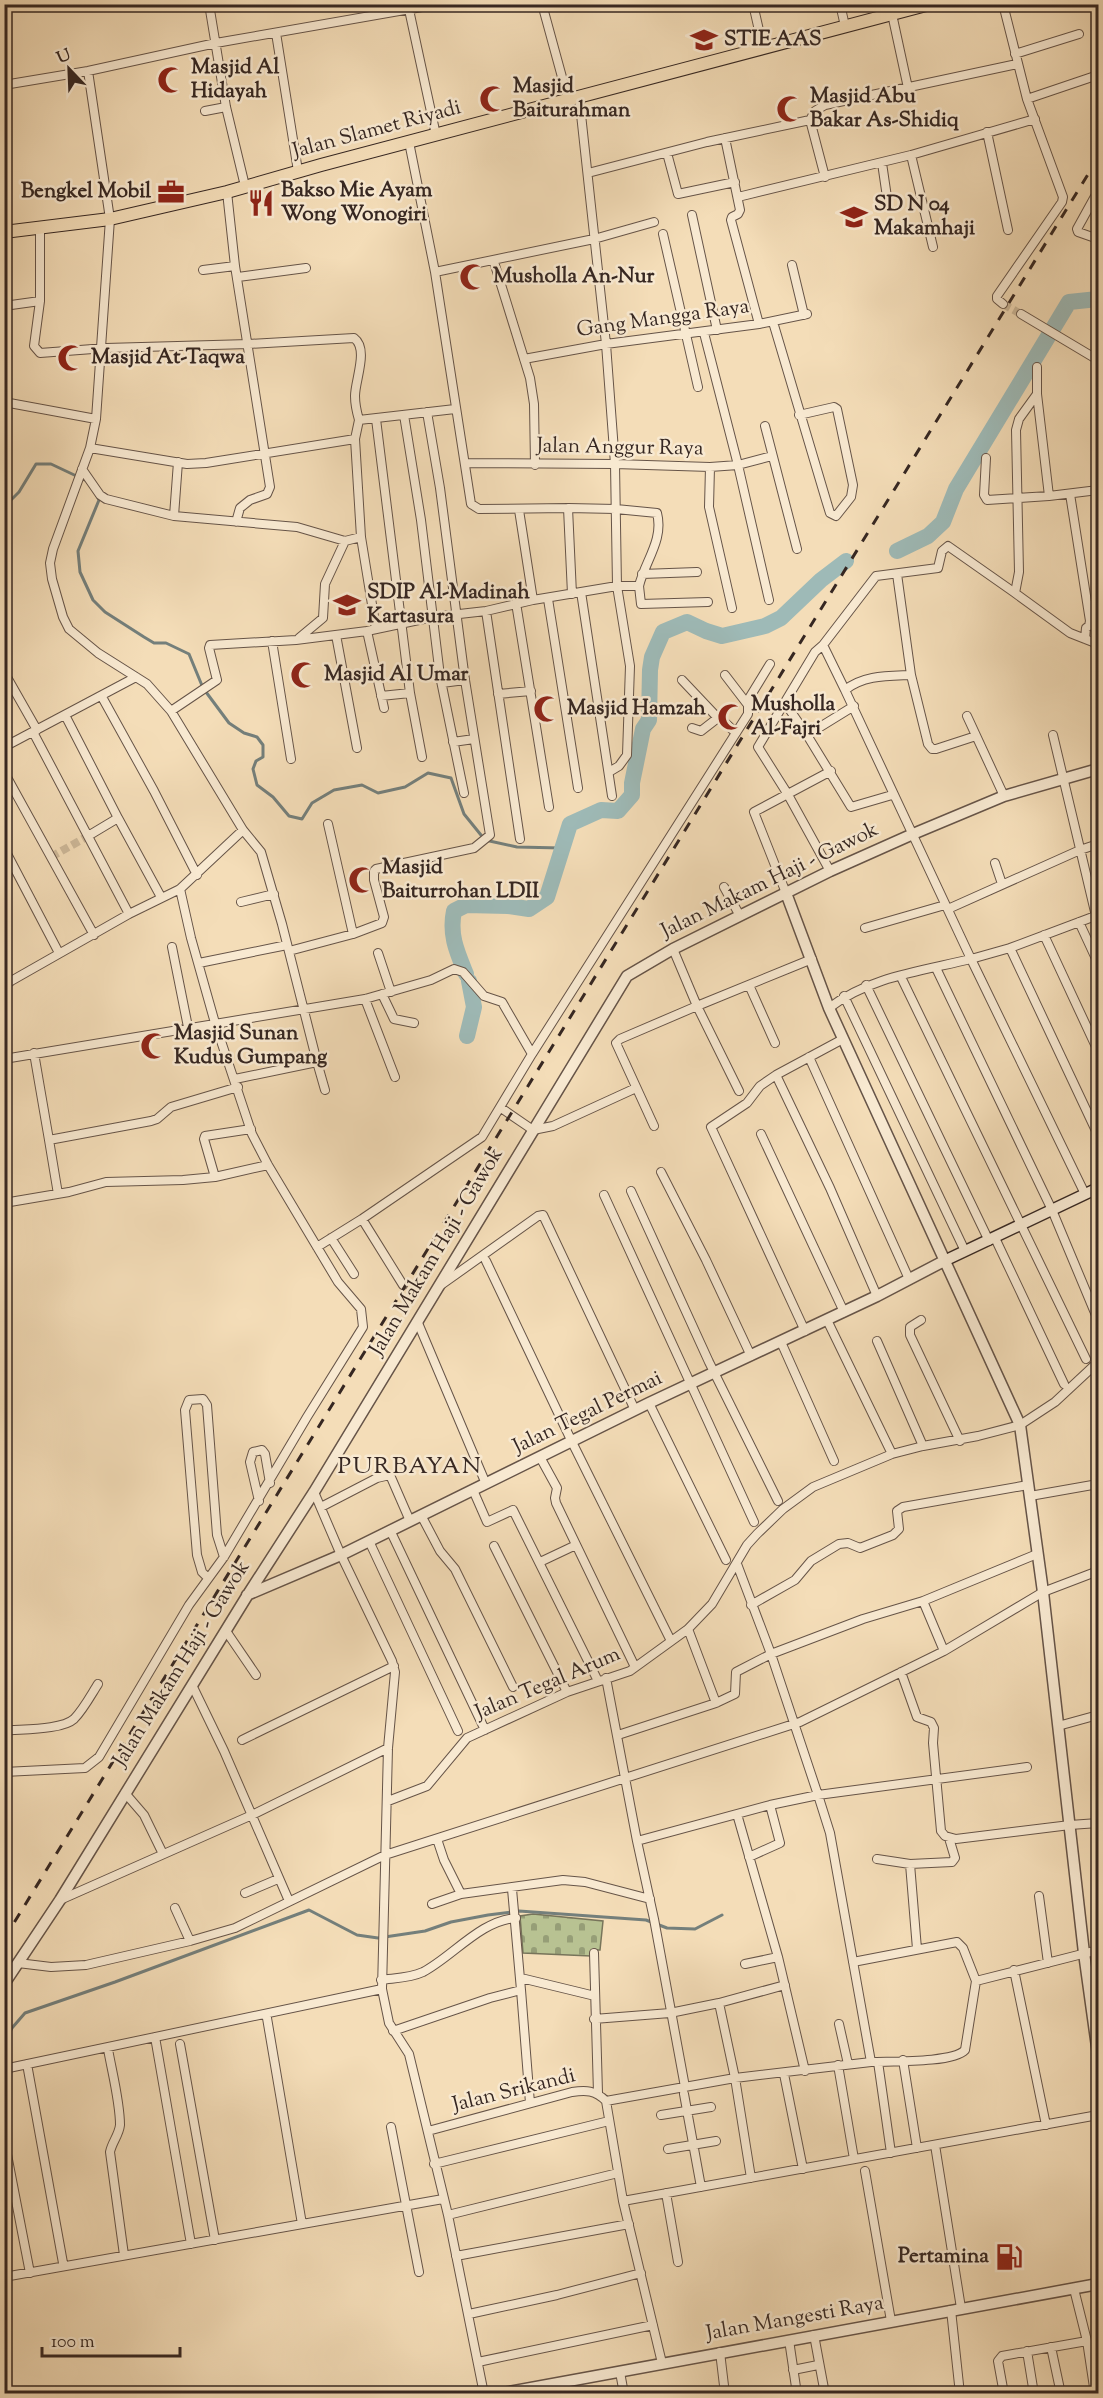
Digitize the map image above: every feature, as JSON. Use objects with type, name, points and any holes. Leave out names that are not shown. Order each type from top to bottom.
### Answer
[{"type":"main road","name":"Jalan Slamet Riyadi","points":[[4,232],[110,219],[227,192],[298,171],[929,5]]},
{"type":"street","points":[[209,4],[226,107],[245,186]]},
{"type":"street","points":[[4,86],[88,71],[216,43],[409,7],[439,4]]},
{"type":"street","points":[[542,4],[574,98],[588,173],[606,344],[615,464],[617,586],[630,666],[627,755],[619,766],[609,772]]},
{"type":"street","points":[[753,4],[763,48]]},
{"type":"street","points":[[840,4],[845,26]]},
{"type":"street","points":[[929,5],[940,4]]},
{"type":"street","points":[[1003,4],[1027,99],[1063,200],[997,296],[1003,304]]},
{"type":"street","points":[[409,7],[436,135]]},
{"type":"street","points":[[892,14],[908,88]]},
{"type":"street","points":[[276,33],[298,171]]},
{"type":"street","points":[[825,177],[810,120],[815,111],[825,105],[908,88],[1016,59],[1079,34]]},
{"type":"street","points":[[88,71],[110,219],[96,419],[90,448],[53,549],[50,562],[52,579],[69,629],[83,642],[147,684],[171,711],[243,830],[261,852],[325,1090]]},
{"type":"street","points":[[1027,99],[1098,75]]},
{"type":"street","points":[[205,111],[226,107]]},
{"type":"street","points":[[738,198],[882,163],[1035,119]]},
{"type":"street","points":[[588,173],[725,138],[810,120]]},
{"type":"street","points":[[987,132],[1008,230]]},
{"type":"street","points":[[725,138],[738,198],[739,213],[731,220],[759,324]]},
{"type":"street","points":[[409,142],[435,272],[455,409],[466,463],[469,497],[474,507],[519,510],[616,509],[657,513],[659,532],[642,574],[639,586],[641,604],[708,602]]},
{"type":"street","points":[[667,153],[678,194],[735,182]]},
{"type":"street","points":[[911,155],[933,247]]},
{"type":"street","points":[[882,163],[888,204]]},
{"type":"street","points":[[1098,191],[1077,229],[1078,232],[1098,239]]},
{"type":"street","points":[[227,192],[270,491],[240,508],[236,522]]},
{"type":"street","points":[[692,215],[717,330]]},
{"type":"street","points":[[435,272],[494,262],[594,239],[654,222]]},
{"type":"street","points":[[40,228],[40,301],[34,346],[40,353],[100,348],[249,344],[348,338],[356,340],[360,352],[355,396],[359,420],[355,439],[361,537],[371,630],[384,708]]},
{"type":"street","points":[[663,234],[698,387]]},
{"type":"street","points":[[494,262],[525,359],[534,404],[534,465]]},
{"type":"street","name":"Gang Mangga Raya","points":[[525,359],[606,344],[704,333],[773,322],[805,314],[792,265]]},
{"type":"street","points":[[203,270],[236,266]]},
{"type":"street","points":[[238,277],[306,268]]},
{"type":"street","points":[[4,306],[40,301]]},
{"type":"street","points":[[1021,314],[1098,360]]},
{"type":"street","points":[[773,322],[799,415],[830,513],[836,516],[851,497],[853,485],[837,409],[834,407],[799,415]]},
{"type":"street","points":[[704,333],[738,465],[769,600]]},
{"type":"street","points":[[1036,367],[1049,496]]},
{"type":"street","points":[[1015,593],[1019,572],[1016,430],[1018,419],[1037,394]]},
{"type":"street","points":[[4,402],[96,419]]},
{"type":"street","points":[[359,420],[455,409]]},
{"type":"street","points":[[199,963],[288,948],[353,934],[377,926],[384,920],[374,880],[376,869],[474,848],[490,838],[455,615],[440,488],[427,412]]},
{"type":"street","points":[[404,415],[421,520],[442,683],[464,793]]},
{"type":"street","points":[[376,419],[410,693],[422,757]]},
{"type":"street","points":[[765,426],[797,549]]},
{"type":"street","points":[[90,448],[178,462],[206,463],[355,439]]},
{"type":"street","name":"Jalan Anggur Raya","points":[[466,463],[710,467],[738,465],[772,456]]},
{"type":"street","points":[[986,458],[984,498],[990,500],[1098,490]]},
{"type":"street","points":[[174,516],[178,462]]},
{"type":"street","points":[[710,467],[709,507],[732,608]]},
{"type":"street","points":[[82,470],[105,499],[174,516],[297,527],[345,541],[361,537]]},
{"type":"street","points":[[1070,494],[1090,621],[1086,628],[1085,639]]},
{"type":"street","points":[[568,508],[577,593],[612,796]]},
{"type":"street","points":[[519,510],[533,600]]},
{"type":"street","points":[[296,640],[323,618],[325,584],[345,541]]},
{"type":"street","points":[[830,872],[787,793],[758,747],[815,652],[824,645],[874,577],[879,574],[897,574],[938,568],[942,551],[948,546],[1070,633],[1098,644]]},
{"type":"street","points":[[642,574],[697,572]]},
{"type":"street","points":[[897,574],[911,675],[928,744],[932,749],[936,749],[976,736]]},
{"type":"street","points":[[171,711],[208,688],[217,679],[211,659],[210,645],[296,640],[336,635],[401,625],[434,617],[486,611],[516,603],[617,586],[639,586]]},
{"type":"street","points":[[548,599],[578,788]]},
{"type":"street","points":[[516,603],[549,807]]},
{"type":"street","points":[[486,611],[520,839]]},
{"type":"street","points":[[336,635],[357,748]]},
{"type":"street","points":[[272,641],[291,759]]},
{"type":"street","points":[[824,645],[854,706],[892,795],[913,834],[946,907],[1086,1194]]},
{"type":"street","points":[[316,1247],[477,1142],[501,1108],[532,1054],[748,714],[747,700],[771,663]]},
{"type":"street","points":[[4,672],[129,914]]},
{"type":"street","points":[[725,675],[748,705]]},
{"type":"street","points":[[845,690],[854,683],[868,678],[911,675]]},
{"type":"street","points":[[4,747],[136,677]]},
{"type":"street","points":[[442,683],[465,680]]},
{"type":"street","points":[[682,680],[717,717],[736,733]]},
{"type":"street","points":[[498,694],[531,691]]},
{"type":"street","points":[[381,696],[410,693]]},
{"type":"street","points":[[102,697],[154,790],[197,875]]},
{"type":"street","points":[[785,703],[831,771],[851,807],[892,795]]},
{"type":"street","points":[[807,735],[854,706]]},
{"type":"street","points":[[65,715],[161,897]]},
{"type":"street","points":[[967,716],[1004,796]]},
{"type":"street","points":[[692,728],[701,731],[717,717]]},
{"type":"street","points":[[829,1008],[844,996],[866,985],[1010,948],[1097,915],[1053,735]]},
{"type":"street","points":[[453,742],[474,739]]},
{"type":"street","name":"Jalan Makam Haji - Gawok","points":[[4,1984],[60,1900],[247,1596],[314,1492],[627,975],[786,893],[913,834],[1004,796],[1098,769]]},
{"type":"street","points":[[831,771],[754,812],[829,1008],[1020,1425],[1043,1592],[1084,1953],[1098,2054]]},
{"type":"street","points":[[4,772],[94,935]]},
{"type":"street","points":[[88,836],[118,818]]},
{"type":"street","points":[[328,824],[353,934]]},
{"type":"street","points":[[4,972],[7,983],[129,914],[180,889],[243,830]]},
{"type":"street","points":[[866,928],[946,907],[1098,844]]},
{"type":"street","points":[[4,848],[59,953]]},
{"type":"street","points":[[995,863],[1002,884]]},
{"type":"street","points":[[724,887],[740,916]]},
{"type":"street","points":[[4,1772],[85,1767],[95,1762],[189,1605],[224,1557],[259,1501],[307,1417],[363,1327],[361,1309],[338,1282],[316,1247],[268,1165],[251,1129],[215,1023],[180,889]]},
{"type":"street","points":[[242,902],[274,894]]},
{"type":"street","points":[[1079,922],[1098,963]]},
{"type":"street","points":[[1044,935],[1098,1051]]},
{"type":"street","points":[[172,947],[188,1027]]},
{"type":"street","points":[[1010,948],[1095,1119],[1098,1135]]},
{"type":"street","points":[[674,949],[697,1006],[739,1091]]},
{"type":"street","points":[[378,953],[394,1018],[414,1023]]},
{"type":"street","points":[[654,1126],[617,1047],[617,1040],[812,959]]},
{"type":"street","points":[[936,968],[1052,1210],[1098,1320]]},
{"type":"street","points":[[4,1059],[365,999],[431,980],[454,969],[460,970],[484,996],[501,1002],[532,1054]]},
{"type":"street","points":[[901,977],[1086,1359]]},
{"type":"street","points":[[749,985],[775,1043]]},
{"type":"street","points":[[866,985],[1064,1384]]},
{"type":"street","points":[[844,996],[965,1251]]},
{"type":"street","points":[[365,999],[395,1077]]},
{"type":"street","points":[[804,1331],[711,1127],[747,1103],[760,1086],[776,1075],[843,1039]]},
{"type":"street","points":[[34,1053],[58,1194]]},
{"type":"street","points":[[809,1057],[909,1279]]},
{"type":"street","points":[[49,1140],[151,1121],[157,1119],[171,1107],[236,1083],[317,1062]]},
{"type":"street","points":[[776,1075],[830,1188],[877,1296]]},
{"type":"street","points":[[501,1108],[533,1130],[553,1126],[636,1088]]},
{"type":"street","points":[[215,1177],[205,1136],[251,1129]]},
{"type":"street","points":[[761,1134],[844,1312]]},
{"type":"street","points":[[4,1203],[58,1194],[106,1182],[215,1177],[268,1165]]},
{"type":"street","points":[[662,1172],[751,1356]]},
{"type":"street","name":"Jalan Tegal Permai","points":[[247,1596],[341,1555],[649,1403],[844,1312],[944,1261],[1098,1188]]},
{"type":"street","points":[[631,1191],[778,1501]]},
{"type":"street","points":[[604,1196],[754,1522]]},
{"type":"street","points":[[441,1285],[543,1215],[635,1410]]},
{"type":"street","points":[[362,1219],[403,1285]]},
{"type":"street","points":[[332,1238],[354,1274]]},
{"type":"street","points":[[486,1261],[572,1442],[671,1641]]},
{"type":"street","points":[[827,1320],[892,1454]]},
{"type":"street","points":[[921,1320],[912,1325],[909,1332],[960,1441]]},
{"type":"street","points":[[418,1323],[486,1484]]},
{"type":"street","points":[[877,1341],[923,1446]]},
{"type":"street","points":[[781,1342],[834,1461]]},
{"type":"street","name":"Jalan Tegal Arum","points":[[388,1801],[427,1786],[464,1741],[567,1692],[635,1667],[688,1629],[712,1604],[757,1534],[813,1487],[892,1454],[923,1446],[960,1441],[1020,1425],[1055,1402],[1098,1362]]},
{"type":"street","points":[[208,1578],[202,1572],[197,1555],[185,1410],[189,1400],[203,1399],[207,1405],[217,1535],[224,1557]]},
{"type":"street","points":[[649,1403],[726,1560]]},
{"type":"street","points":[[259,1501],[250,1462],[254,1452],[263,1452],[270,1483]]},
{"type":"street","points":[[540,1457],[557,1488],[555,1500],[635,1667]]},
{"type":"street","points":[[321,1507],[377,1478],[390,1475],[410,1521]]},
{"type":"street","points":[[751,1605],[795,1580],[811,1561],[839,1544],[860,1548],[893,1535],[900,1526],[897,1511],[903,1507],[1098,1484]]},
{"type":"street","points":[[473,1490],[487,1522],[513,1510],[602,1680],[618,1735],[624,1780],[654,1919],[700,2187]]},
{"type":"street","points":[[314,1492],[394,1666],[388,1748],[381,1984],[387,2017],[393,2031],[408,2050],[448,2215],[484,2394]]},
{"type":"street","points":[[421,1515],[440,1551],[455,1569],[513,1687]]},
{"type":"street","points":[[390,1530],[484,1730]]},
{"type":"street","points":[[369,1541],[458,1731]]},
{"type":"street","points":[[540,1562],[576,1545]]},
{"type":"street","points":[[494,1546],[567,1692]]},
{"type":"street","points":[[618,1735],[716,1703],[735,1694],[736,1672],[771,1654],[863,1619],[923,1601],[1037,1554]]},
{"type":"street","points":[[737,1564],[771,1654],[830,1833],[891,2153]]},
{"type":"street","points":[[18,1963],[51,1967],[86,1965],[235,1928],[385,1855],[795,1724],[944,1652],[1043,1592],[1098,1571]]},
{"type":"street","points":[[923,1601],[944,1652]]},
{"type":"street","points":[[688,1629],[716,1703]]},
{"type":"street","points":[[226,1631],[256,1675]]},
{"type":"street","points":[[242,1740],[394,1666]]},
{"type":"street","points":[[877,1859],[910,1864],[954,1861],[955,1858],[949,1838],[942,1831],[933,1743],[934,1728],[931,1722],[917,1718],[901,1672]]},
{"type":"street","points":[[4,1731],[68,1723],[75,1719],[98,1684]]},
{"type":"street","points":[[192,1685],[252,1815],[278,1879],[290,1901]]},
{"type":"street","points":[[1058,1726],[1098,1715]]},
{"type":"street","points":[[60,1900],[252,1815],[388,1748]]},
{"type":"street","points":[[637,1841],[770,1805],[818,1795],[1027,1767]]},
{"type":"street","points":[[125,1793],[144,1815],[163,1854]]},
{"type":"street","points":[[749,1857],[780,1843],[770,1805]]},
{"type":"street","points":[[737,1814],[778,1957],[805,2071]]},
{"type":"street","points":[[949,1838],[1098,1823]]},
{"type":"street","points":[[437,1839],[444,1860],[461,1894]]},
{"type":"street","points":[[910,1864],[917,1949]]},
{"type":"street","points":[[245,1893],[278,1879]]},
{"type":"street","points":[[432,1905],[461,1894],[572,1880],[650,1899]]},
{"type":"street","points":[[512,1889],[530,2103]]},
{"type":"street","points":[[1039,1896],[1048,1963]]},
{"type":"street","points":[[176,1908],[190,1941]]},
{"type":"street","points":[[4,2069],[155,2037],[423,1972],[457,1946],[515,1914]]},
{"type":"street","points":[[662,2363],[623,2201],[606,2101],[685,2090],[735,2078],[784,2074],[843,2065],[943,2058],[964,2052],[976,1981],[959,1943],[853,1962]]},
{"type":"street","points":[[976,1981],[1098,1950]]},
{"type":"street","points":[[594,1953],[594,2019],[598,2093]]},
{"type":"street","points":[[745,1964],[778,1957]]},
{"type":"street","points":[[1014,1970],[1046,2125]]},
{"type":"street","points":[[521,1978],[595,1996]]},
{"type":"street","points":[[594,2019],[670,2013],[719,2003],[785,1985]]},
{"type":"street","points":[[393,2031],[490,1998],[521,1990]]},
{"type":"street","points":[[719,2003],[735,2078],[751,2178]]},
{"type":"street","points":[[267,2018],[302,2224]]},
{"type":"street","points":[[839,2024],[854,2159]]},
{"type":"street","points":[[155,2037],[191,2244]]},
{"type":"street","points":[[180,2044],[215,2240]]},
{"type":"street","points":[[108,2049],[119,2120],[119,2132],[111,2145],[111,2152],[124,2255]]},
{"type":"street","points":[[903,2060],[917,2148]]},
{"type":"street","points":[[27,2064],[63,2263]]},
{"type":"street","points":[[784,2074],[803,2169]]},
{"type":"street","name":"Jalan Srikandi","points":[[428,2131],[578,2091],[587,2090],[598,2093],[606,2101]]},
{"type":"street","points":[[661,2115],[711,2107]]},
{"type":"street","points":[[623,2201],[1098,2115]]},
{"type":"street","points":[[434,2164],[609,2121]]},
{"type":"street","points":[[392,2127],[419,2272]]},
{"type":"street","points":[[4,2139],[9,2188],[30,2272]]},
{"type":"street","points":[[668,2149],[716,2141]]},
{"type":"street","points":[[935,2145],[956,2309],[960,2394]]},
{"type":"street","points":[[865,2171],[891,2321]]},
{"type":"street","points":[[448,2215],[618,2173]]},
{"type":"street","points":[[666,2193],[678,2262]]},
{"type":"street","points":[[4,2277],[443,2199]]},
{"type":"street","points":[[456,2256],[629,2224]]},
{"type":"street","points":[[469,2314],[557,2295],[641,2273]]},
{"type":"street","name":"Jalan Mangesti Raya","points":[[504,2393],[1098,2284]]},
{"type":"street","points":[[1074,2289],[1087,2341],[1095,2394]]},
{"type":"street","points":[[478,2362],[653,2325]]},
{"type":"street","points":[[814,2335],[825,2394]]},
{"type":"street","points":[[789,2340],[797,2394]]},
{"type":"street","points":[[1004,2394],[999,2358],[1004,2355],[1087,2341]]},
{"type":"street","points":[[1051,2347],[1061,2394]]},
{"type":"street","points":[[1027,2351],[1034,2394]]},
{"type":"street","points":[[720,2352],[725,2394]]},
{"type":"street","points":[[793,2370],[818,2365]]},
{"type":"street","points":[[621,2372],[624,2394]]},
{"type":"green space","points":[[533,1914],[603,1921],[600,1950],[592,1950],[591,1956],[523,1953],[520,1916]]},
{"type":"waterway","points":[[897,551],[928,536],[943,522],[956,489],[1069,302],[1098,299]]},
{"type":"waterway","points":[[4,500],[10,501],[19,492],[36,464],[51,464],[87,481]]},
{"type":"waterway","points":[[97,496],[99,500],[78,551],[80,572],[93,600],[105,612],[154,643],[166,643],[189,654],[203,688],[229,723],[244,733],[257,737],[263,745],[263,757],[256,761],[253,769],[257,785],[273,797],[289,816],[302,819],[312,803],[334,790],[362,785],[378,793],[405,787],[428,773],[451,778],[464,814],[485,840],[517,847],[561,848]]},
{"type":"waterway","points":[[466,974],[453,936],[454,911],[466,905],[529,909],[547,897],[570,824],[601,810],[618,811],[632,795],[632,783],[643,729],[649,720],[652,657],[663,632],[687,622],[722,636],[765,626],[781,618],[821,580],[846,561]]},
{"type":"waterway","points":[[467,1036],[474,1007],[469,981]]},
{"type":"waterway","points":[[4,2043],[12,2028],[25,2013],[309,1910],[357,1935],[378,1938],[425,1931],[451,1922],[519,1911],[646,1920],[667,1928],[695,1929],[722,1915]]},
{"type":"tunnel","points":[[1003,304],[1021,314]]},
{"type":"tunnel","points":[[51,857],[88,836]]},
{"type":"railway","points":[[4,1939],[1098,158]]},
{"type":"place","name":"STIE AAS","points":[[704,40]]},
{"type":"place","name":"Masjid Al Hidayah","points":[[171,80]]},
{"type":"place","name":"Masjid Baiturahman","points":[[493,99]]},
{"type":"place","name":"Masjid Abu Bakar As-Shidiq","points":[[790,109]]},
{"type":"place","name":"Bengkel Mobil","points":[[171,192]]},
{"type":"place","name":"Bakso Mie Ayam Wong Wonogiri","points":[[261,203]]},
{"type":"place","name":"SD N 04 Makamhaji","points":[[854,217]]},
{"type":"place","name":"Musholla An-Nur","points":[[473,277]]},
{"type":"place","name":"Masjid At-Taqwa","points":[[71,358]]},
{"type":"place","name":"SDIP Al-Madinah Kartasura","points":[[347,605]]},
{"type":"place","name":"Masjid Al Umar","points":[[304,675]]},
{"type":"place","name":"Masjid Hamzah","points":[[547,709]]},
{"type":"place","name":"Musholla Al-Fajri","points":[[731,717]]},
{"type":"place","name":"Masjid Baiturrohan LDII","points":[[362,880]]},
{"type":"place","name":"Masjid Sunan Kudus Gumpang","points":[[154,1046]]},
{"type":"place","name":"Pertamina","points":[[1009,2257]]},
{"type":"district","name":"PURBAYAN","points":[[410,1467]]}]
